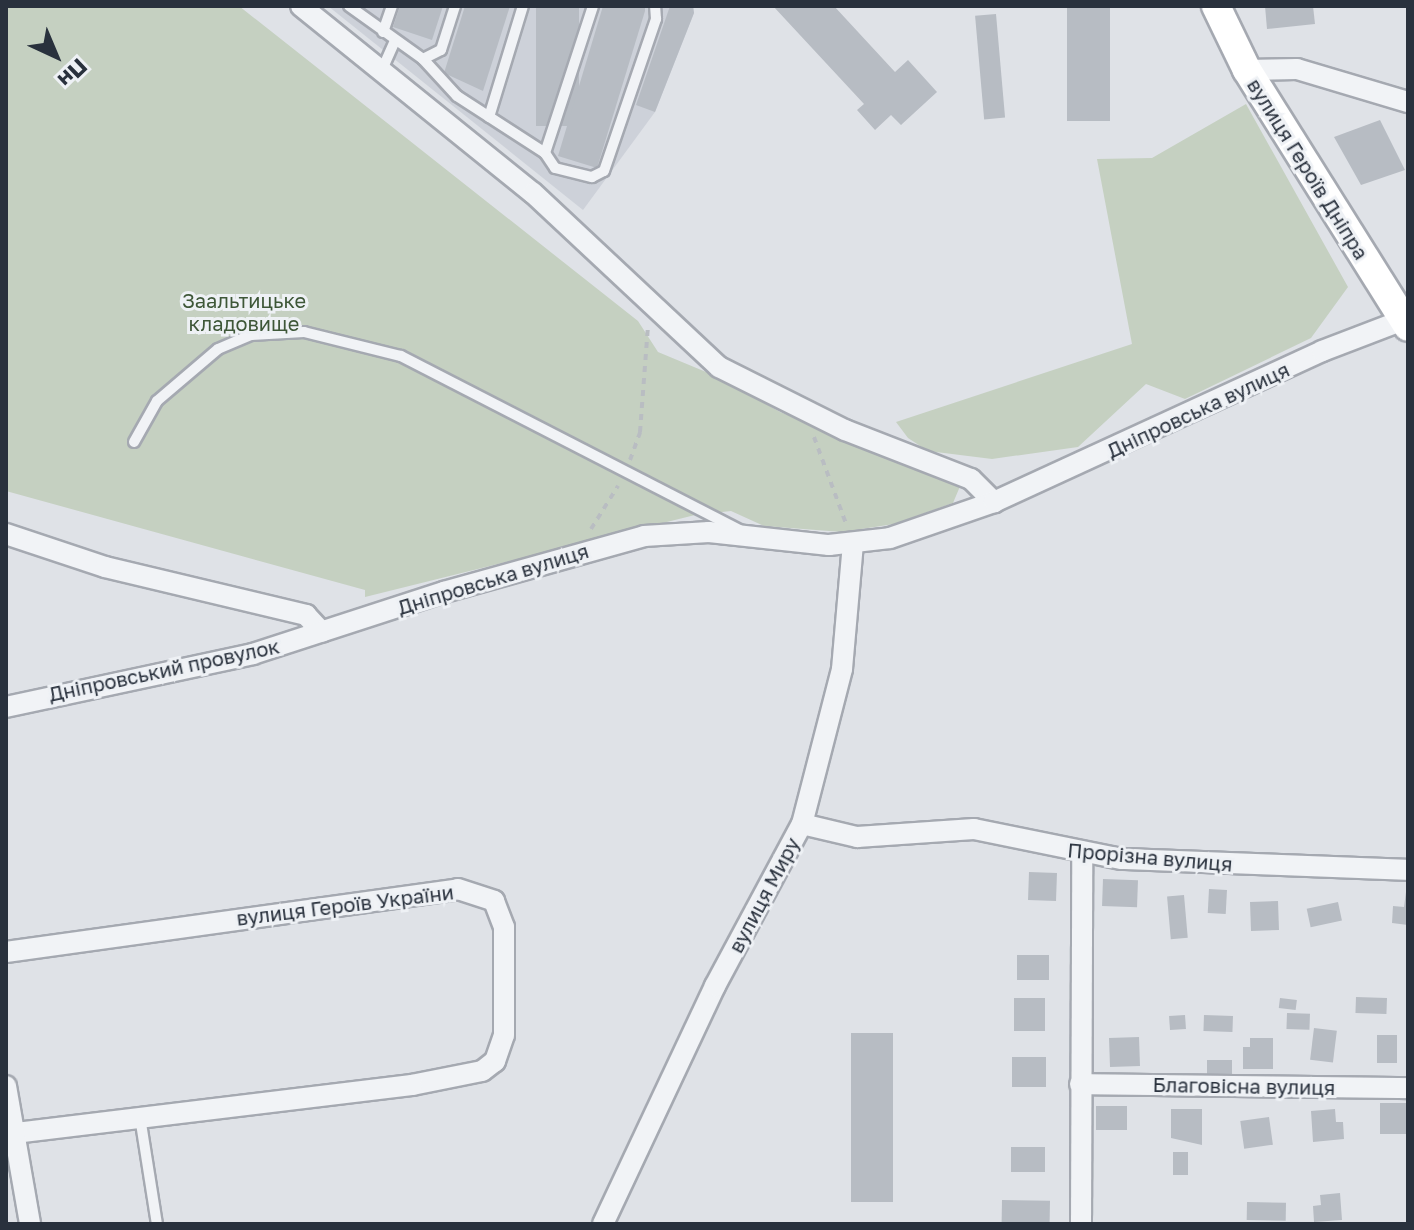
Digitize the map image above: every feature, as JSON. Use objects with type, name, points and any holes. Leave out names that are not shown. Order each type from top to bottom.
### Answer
[{"type":"main road","name":"вулиця Героїв Дніпра","points":[[1216,6],[1247,70],[1406,324]]},
{"type":"street","points":[[301,6],[380,74],[497,163],[719,367],[804,412],[901,455],[971,479],[994,502]]},
{"type":"street","points":[[1247,70],[1297,69],[1408,102]]},
{"type":"street","name":"Дніпровська вулиця","points":[[322,632],[571,555],[644,536],[690,532],[853,543],[918,530],[994,502],[1322,351],[1406,324]]},
{"type":"street","points":[[6,534],[105,567],[306,615],[322,632]]},
{"type":"street","name":"вулиця Миру","points":[[603,1224],[701,1013],[802,824],[842,669],[853,591],[853,543]]},
{"type":"street","name":"Дніпровський провулок","points":[[6,707],[253,654],[322,632]]},
{"type":"street","name":"Прорізна вулиця","points":[[802,824],[857,837],[974,829],[1082,854],[1408,870]]},
{"type":"street","points":[[1081,1224],[1082,854]]},
{"type":"street","name":"вулиця Героїв України","points":[[6,952],[458,889],[484,894],[500,909],[504,1035],[495,1061],[482,1071],[412,1085],[14,1133]]},
{"type":"street","name":"Благовісна вулиця","points":[[1080,1084],[1408,1088]]},
{"type":"street","points":[[6,1086],[30,1224]]},
{"type":"lane","points":[[349,6],[423,59],[457,96],[545,153],[555,168],[592,177],[604,171],[656,19],[655,6]]},
{"type":"lane","points":[[383,32],[392,6]]},
{"type":"lane","points":[[423,59],[441,50],[455,6]]},
{"type":"lane","points":[[489,117],[523,6]]},
{"type":"lane","points":[[545,153],[593,6]]},
{"type":"lane","points":[[380,74],[395,41]]},
{"type":"lane","points":[[134,442],[157,401],[218,349],[251,335],[304,332],[401,356],[755,538]]},
{"type":"lane","points":[[140,1117],[157,1224]]},
{"type":"path","points":[[571,555],[625,473],[640,432],[649,300]]},
{"type":"path","points":[[804,412],[853,543]]},
{"type":"shaded area","points":[[328,6],[693,6],[694,13],[655,112],[583,210]]},
{"type":"green space","name":"Заальтицьке кладовище","points":[[6,6],[239,6],[638,321],[658,352],[718,377],[780,412],[961,484],[953,503],[894,524],[842,532],[764,526],[731,511],[695,515],[365,597],[365,590],[6,491]]},
{"type":"green space","points":[[1246,104],[1348,287],[1311,338],[1185,399],[1146,384],[1078,447],[992,459],[928,451],[908,438],[896,422],[1132,344],[1097,159],[1152,158]]},
{"type":"building","points":[[400,6],[443,6],[432,40],[393,27]]},
{"type":"building","points":[[465,6],[510,6],[483,91],[444,73]]},
{"type":"building","points":[[536,6],[579,6],[579,126],[536,126]]},
{"type":"building","points":[[603,6],[645,6],[645,11],[597,168],[558,156]]},
{"type":"building","points":[[670,6],[693,6],[694,13],[655,112],[636,105]]},
{"type":"building","points":[[773,6],[834,6],[895,72],[908,60],[937,92],[901,125],[891,115],[875,130],[857,110],[864,104]]},
{"type":"building","points":[[1067,6],[1110,6],[1110,121],[1067,121]]},
{"type":"building","points":[[1265,6],[1313,6],[1315,24],[1267,29]]},
{"type":"building","points":[[996,14],[1005,118],[984,119],[975,16]]},
{"type":"building","points":[[1380,120],[1405,170],[1361,185],[1334,137]]},
{"type":"building","points":[[1029,872],[1057,873],[1056,901],[1028,900]]},
{"type":"building","points":[[1103,879],[1138,880],[1137,907],[1102,906]]},
{"type":"building","points":[[1209,889],[1227,890],[1226,914],[1208,913]]},
{"type":"building","points":[[1406,892],[1408,925],[1392,923],[1393,906],[1404,907]]},
{"type":"building","points":[[1184,895],[1188,938],[1171,939],[1167,896]]},
{"type":"building","points":[[1278,901],[1279,930],[1251,931],[1250,902]]},
{"type":"building","points":[[1338,902],[1342,921],[1311,927],[1307,909]]},
{"type":"building","points":[[1017,955],[1049,955],[1049,980],[1017,980]]},
{"type":"building","points":[[1356,997],[1387,998],[1386,1014],[1355,1013]]},
{"type":"building","points":[[1014,998],[1045,998],[1045,1031],[1014,1031]]},
{"type":"building","points":[[1280,998],[1297,1000],[1296,1010],[1279,1008]]},
{"type":"building","points":[[1287,1013],[1310,1014],[1309,1030],[1286,1029]]},
{"type":"building","points":[[1185,1015],[1186,1029],[1170,1030],[1169,1016]]},
{"type":"building","points":[[1204,1015],[1233,1016],[1232,1032],[1203,1031]]},
{"type":"building","points":[[1314,1028],[1337,1031],[1333,1063],[1310,1060]]},
{"type":"building","points":[[851,1033],[893,1033],[893,1202],[851,1202]]},
{"type":"building","points":[[1377,1035],[1397,1035],[1397,1063],[1377,1063]]},
{"type":"building","points":[[1139,1037],[1140,1066],[1110,1067],[1109,1038]]},
{"type":"building","points":[[1250,1038],[1273,1038],[1273,1069],[1243,1069],[1243,1047],[1250,1047]]},
{"type":"building","points":[[1012,1057],[1046,1057],[1046,1087],[1012,1087]]},
{"type":"building","points":[[1207,1060],[1232,1060],[1232,1074],[1207,1074]]},
{"type":"building","points":[[1380,1103],[1408,1103],[1408,1134],[1380,1134]]},
{"type":"building","points":[[1096,1106],[1127,1106],[1127,1130],[1096,1130]]},
{"type":"building","points":[[1171,1109],[1202,1109],[1202,1145],[1171,1138]]},
{"type":"building","points":[[1335,1109],[1336,1122],[1343,1122],[1344,1139],[1313,1142],[1311,1111]]},
{"type":"building","points":[[1269,1117],[1273,1145],[1244,1149],[1240,1121]]},
{"type":"building","points":[[1011,1147],[1045,1147],[1045,1172],[1011,1172]]},
{"type":"building","points":[[1173,1152],[1188,1152],[1188,1175],[1173,1175]]},
{"type":"building","points":[[1340,1193],[1342,1220],[1314,1222],[1313,1206],[1321,1205],[1320,1195]]},
{"type":"building","points":[[1002,1200],[1050,1201],[1050,1224],[1002,1224]]},
{"type":"building","points":[[1247,1202],[1286,1203],[1286,1221],[1247,1220]]}]
